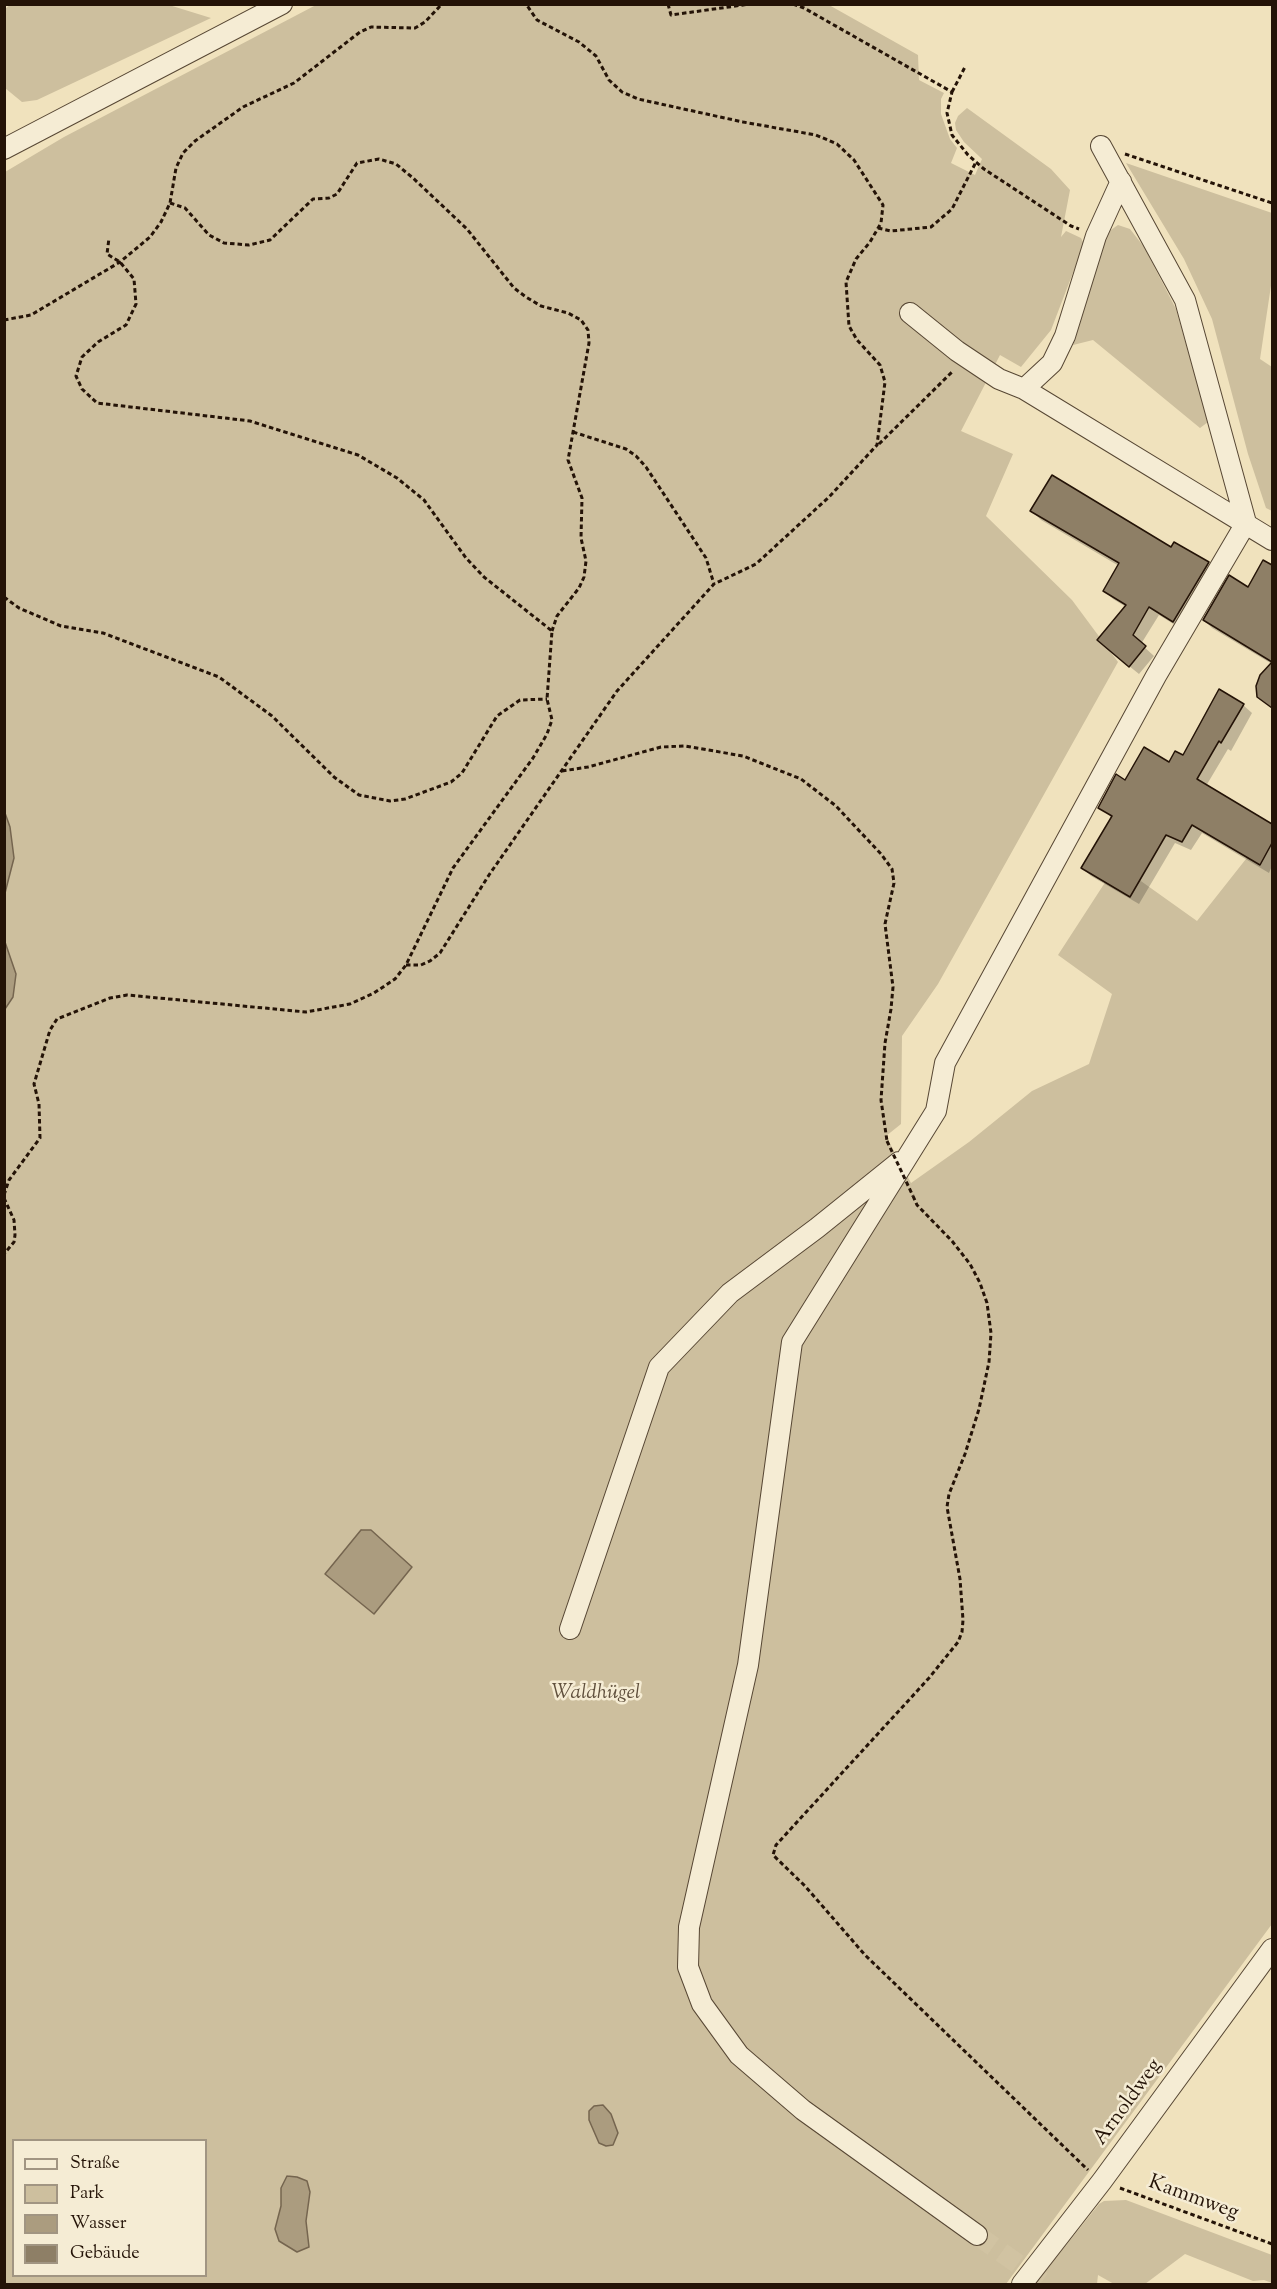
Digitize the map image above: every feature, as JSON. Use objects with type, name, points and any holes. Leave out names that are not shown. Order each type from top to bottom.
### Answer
[{"type":"street","points":[[4,149],[282,4]]},
{"type":"street","points":[[977,2235],[803,2110],[739,2055],[702,2004],[688,1967],[688,1927],[748,1665],[792,1342],[936,1111],[945,1063],[1156,676],[1246,523],[1185,300],[1101,146]]},
{"type":"street","points":[[1024,389],[1052,363],[1065,336],[1096,236],[1121,181]]},
{"type":"street","points":[[910,313],[999,379],[1024,389],[1272,540]]},
{"type":"street","points":[[570,1629],[659,1367],[730,1293],[817,1228],[910,1153]]},
{"type":"street","name":"Arnoldweg","points":[[1023,2284],[1102,2181],[1272,1949]]},
{"type":"path","points":[[4,320],[30,315],[120,262],[150,237],[161,222],[170,203],[176,168],[183,153],[195,141],[243,107],[294,83],[360,32],[371,27],[415,28],[425,22],[442,4]]},
{"type":"path","points":[[526,4],[537,20],[579,42],[596,56],[614,86],[638,99],[816,135],[837,144],[854,160],[882,205],[881,224],[856,259],[846,282],[849,326],[857,340],[880,365],[885,382],[877,445]]},
{"type":"path","points":[[668,4],[671,15],[750,4]]},
{"type":"path","points":[[792,4],[804,8],[952,93]]},
{"type":"path","points":[[965,67],[952,93],[947,113],[952,135],[976,162],[1071,226]]},
{"type":"path","points":[[1101,146],[1272,203]]},
{"type":"path","points":[[4,1254],[10,1249],[15,1235],[14,1220],[4,1196],[9,1180],[40,1138],[40,1113],[34,1083],[50,1030],[57,1019],[110,998],[127,995],[265,1010],[317,1011],[350,1004],[374,993],[394,979],[406,965],[453,868],[533,758],[547,734],[552,720],[547,699],[552,631],[557,616],[579,588],[584,577],[586,561],[581,538],[582,498],[568,460],[589,343],[588,330],[581,320],[567,313],[542,306],[514,288],[467,229],[396,164],[379,159],[357,163],[337,194],[329,198],[313,199],[270,240],[249,245],[224,243],[209,236],[185,208],[170,203]]},
{"type":"path","points":[[878,228],[891,231],[931,228],[952,209],[976,162]]},
{"type":"path","points":[[110,238],[107,254],[120,262],[134,279],[136,304],[126,325],[98,342],[82,357],[76,376],[82,389],[97,403],[250,421],[358,455],[397,478],[424,500],[466,558],[484,577],[552,631]]},
{"type":"path","points":[[406,965],[421,965],[440,953],[489,876],[617,691],[714,584],[756,564],[829,497],[877,445],[967,357]]},
{"type":"path","points":[[573,432],[615,445],[636,456],[646,467],[706,558],[714,584]]},
{"type":"path","points":[[4,597],[19,608],[61,626],[103,633],[219,677],[272,716],[334,777],[359,795],[390,801],[405,799],[452,782],[462,773],[496,716],[520,700],[547,699]]},
{"type":"path","points":[[562,771],[588,767],[661,747],[685,746],[743,756],[801,779],[836,806],[881,854],[891,869],[894,883],[885,924],[893,987],[885,1042],[881,1100],[886,1142],[917,1205],[952,1241],[970,1264],[987,1303],[991,1334],[989,1362],[979,1409],[947,1507],[960,1580],[962,1632],[958,1642],[929,1678],[776,1845],[772,1855],[804,1886],[865,1954],[1102,2181]]},
{"type":"path","name":"Kammweg","points":[[1102,2181],[1272,2244]]},
{"type":"green space","points":[[11,4],[169,5],[211,18],[37,100],[22,102],[5,88],[5,9]]},
{"type":"green space","name":"Waldhügel","points":[[316,5],[829,5],[918,55],[919,80],[944,93],[941,99],[941,114],[950,139],[957,148],[951,163],[975,175],[982,159],[964,142],[956,130],[955,123],[958,116],[967,108],[1051,169],[1070,190],[1061,237],[1066,231],[1081,238],[1084,244],[1051,330],[1021,367],[1000,355],[961,431],[1013,454],[986,516],[1072,600],[1118,662],[938,984],[902,1036],[901,1124],[886,1136],[911,1183],[969,1142],[1032,1091],[1089,1064],[1112,994],[1058,955],[1117,864],[1197,921],[1272,826],[1272,1924],[1006,2284],[5,2284],[5,172],[64,137]]},
{"type":"green space","points":[[1126,163],[1272,213],[1272,279],[1260,359],[1272,367],[1272,511],[1266,508],[1248,454],[1212,319],[1184,259]]},
{"type":"green space","points":[[1118,225],[1130,229],[1144,247],[1176,309],[1208,422],[1200,428],[1093,340],[1073,345],[1108,232]]},
{"type":"green space","points":[[1126,2200],[1272,2255],[1272,2283],[1264,2280],[1253,2281],[1185,2254],[1145,2284],[1114,2284],[1098,2275],[1097,2284],[1035,2284],[1099,2204],[1104,2201]]},
{"type":"water","points":[[5,813],[10,827],[14,858],[5,893]]},
{"type":"water","points":[[5,942],[16,974],[13,997],[5,1009]]},
{"type":"water","points":[[361,1530],[371,1530],[412,1567],[374,1614],[325,1574]]},
{"type":"water","points":[[603,2105],[611,2114],[618,2133],[613,2145],[606,2146],[599,2143],[589,2120],[589,2111],[594,2106]]},
{"type":"water","points":[[287,2176],[307,2181],[310,2192],[306,2221],[309,2247],[297,2252],[279,2241],[275,2229],[281,2206],[281,2188]]},
{"type":"building","points":[[1052,475],[1171,547],[1174,542],[1209,562],[1173,622],[1149,607],[1133,635],[1146,646],[1129,667],[1097,640],[1126,605],[1103,591],[1119,563],[1030,511]]},
{"type":"building","points":[[1263,560],[1272,565],[1272,662],[1203,620],[1229,575],[1248,587]]},
{"type":"building","points":[[1272,662],[1272,708],[1257,697],[1256,686],[1260,675]]},
{"type":"building","points":[[1219,689],[1244,704],[1197,779],[1272,824],[1272,843],[1260,865],[1192,825],[1182,842],[1166,835],[1130,897],[1081,868],[1112,816],[1098,808],[1116,774],[1125,780],[1144,747],[1169,762],[1175,751],[1183,755]]},
{"type":"tunnel","points":[[977,2235],[1046,2284]]}]
